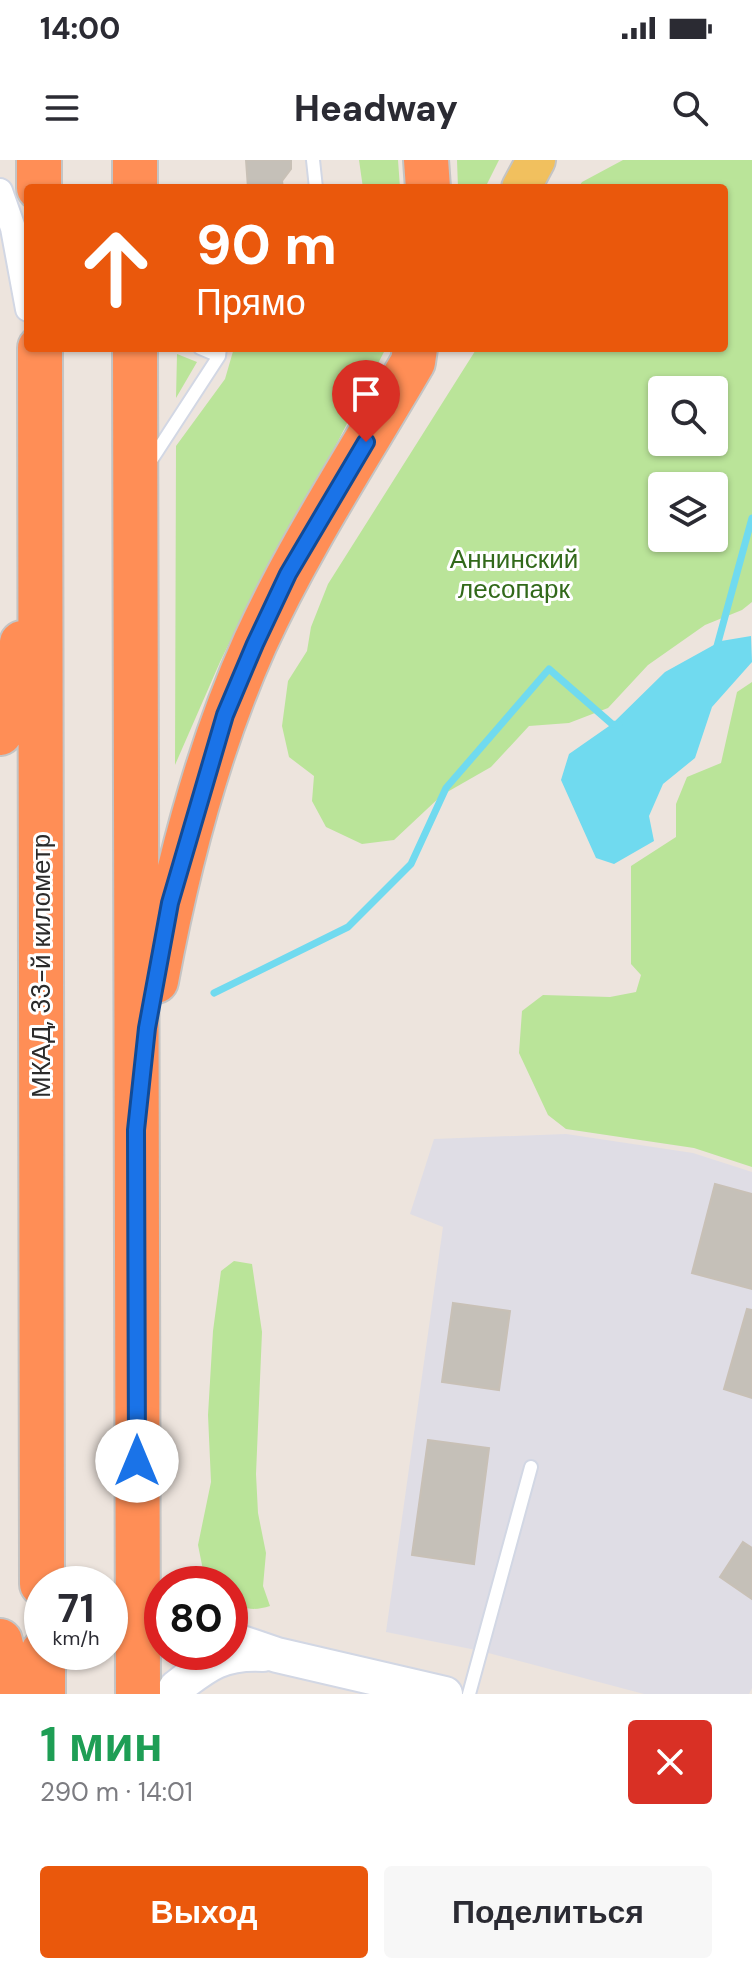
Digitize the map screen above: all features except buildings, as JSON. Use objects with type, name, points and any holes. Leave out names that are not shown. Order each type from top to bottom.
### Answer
[{"type":"highway","points":[[39,160],[39,184]]},
{"type":"highway","points":[[135,160],[135,184]]},
{"type":"highway","points":[[426,160],[428,184]]},
{"type":"highway","name":"МКАД, 33-й километр","points":[[37,352],[40,393],[42,1566]]},
{"type":"highway","points":[[135,352],[138,1694]]},
{"type":"highway","points":[[136,1130],[147,1028],[170,903],[225,715],[288,574],[417,353]]},
{"type":"highway","points":[[0,733],[12,698],[32,588],[40,454]]},
{"type":"highway","points":[[0,1641],[13,1694]]},
{"type":"highway","points":[[43,1670],[43,1694]]},
{"type":"main road","points":[[523,184],[536,160]]},
{"type":"main road","points":[[137,1492],[154,1566]]},
{"type":"main road","points":[[248,1645],[277,1655],[445,1694]]},
{"type":"main road","points":[[173,1694],[176,1688],[210,1662],[238,1653],[277,1655]]},
{"type":"street","points":[[0,191],[13,228],[24,287]]},
{"type":"lane","points":[[313,160],[316,184]]},
{"type":"lane","points":[[135,485],[219,352]]},
{"type":"lane","points":[[469,1694],[531,1467]]},
{"type":"shaded area","points":[[566,1134],[693,1153],[752,1172],[752,1688],[749,1694],[644,1694],[481,1651],[386,1632],[443,1227],[410,1214],[434,1139]]},
{"type":"green space","points":[[359,160],[398,160],[400,184],[362,184]]},
{"type":"green space","points":[[457,160],[499,160],[487,184],[458,184]]},
{"type":"green space","name":"Аннинский лесопарк","points":[[623,160],[752,160],[752,602],[742,610],[705,625],[648,665],[608,708],[569,723],[529,726],[491,767],[442,795],[394,840],[362,844],[326,827],[312,801],[314,776],[289,757],[282,726],[288,681],[307,651],[311,627],[328,584],[474,352],[728,352],[728,184],[581,184]]},
{"type":"green space","points":[[233,352],[384,352],[335,447],[271,558],[220,662],[175,765],[176,446],[225,379]]},
{"type":"green space","points":[[177,354],[197,362],[176,398]]},
{"type":"green space","points":[[752,682],[752,1167],[694,1148],[566,1129],[548,1115],[519,1053],[522,1011],[543,995],[610,997],[636,992],[641,975],[631,964],[631,866],[676,837],[676,804],[687,777],[721,763],[737,692]]},
{"type":"green space","points":[[234,1261],[252,1264],[262,1332],[256,1474],[258,1513],[266,1553],[263,1586],[270,1606],[259,1609],[248,1608],[248,1566],[202,1566],[198,1545],[211,1482],[208,1415],[213,1331],[221,1271]]},
{"type":"water","points":[[751,636],[752,662],[712,707],[695,758],[663,784],[649,816],[654,841],[614,864],[596,858],[561,780],[569,754],[612,724],[665,672],[721,641]]},
{"type":"waterway","points":[[717,646],[752,518]]},
{"type":"waterway","points":[[214,993],[348,927],[411,864],[446,788],[549,669],[612,724],[619,725]]},
{"type":"route","points":[[137,1461],[136,1130],[147,1028],[170,903],[225,715],[255,644],[288,574],[366,442]]}]
